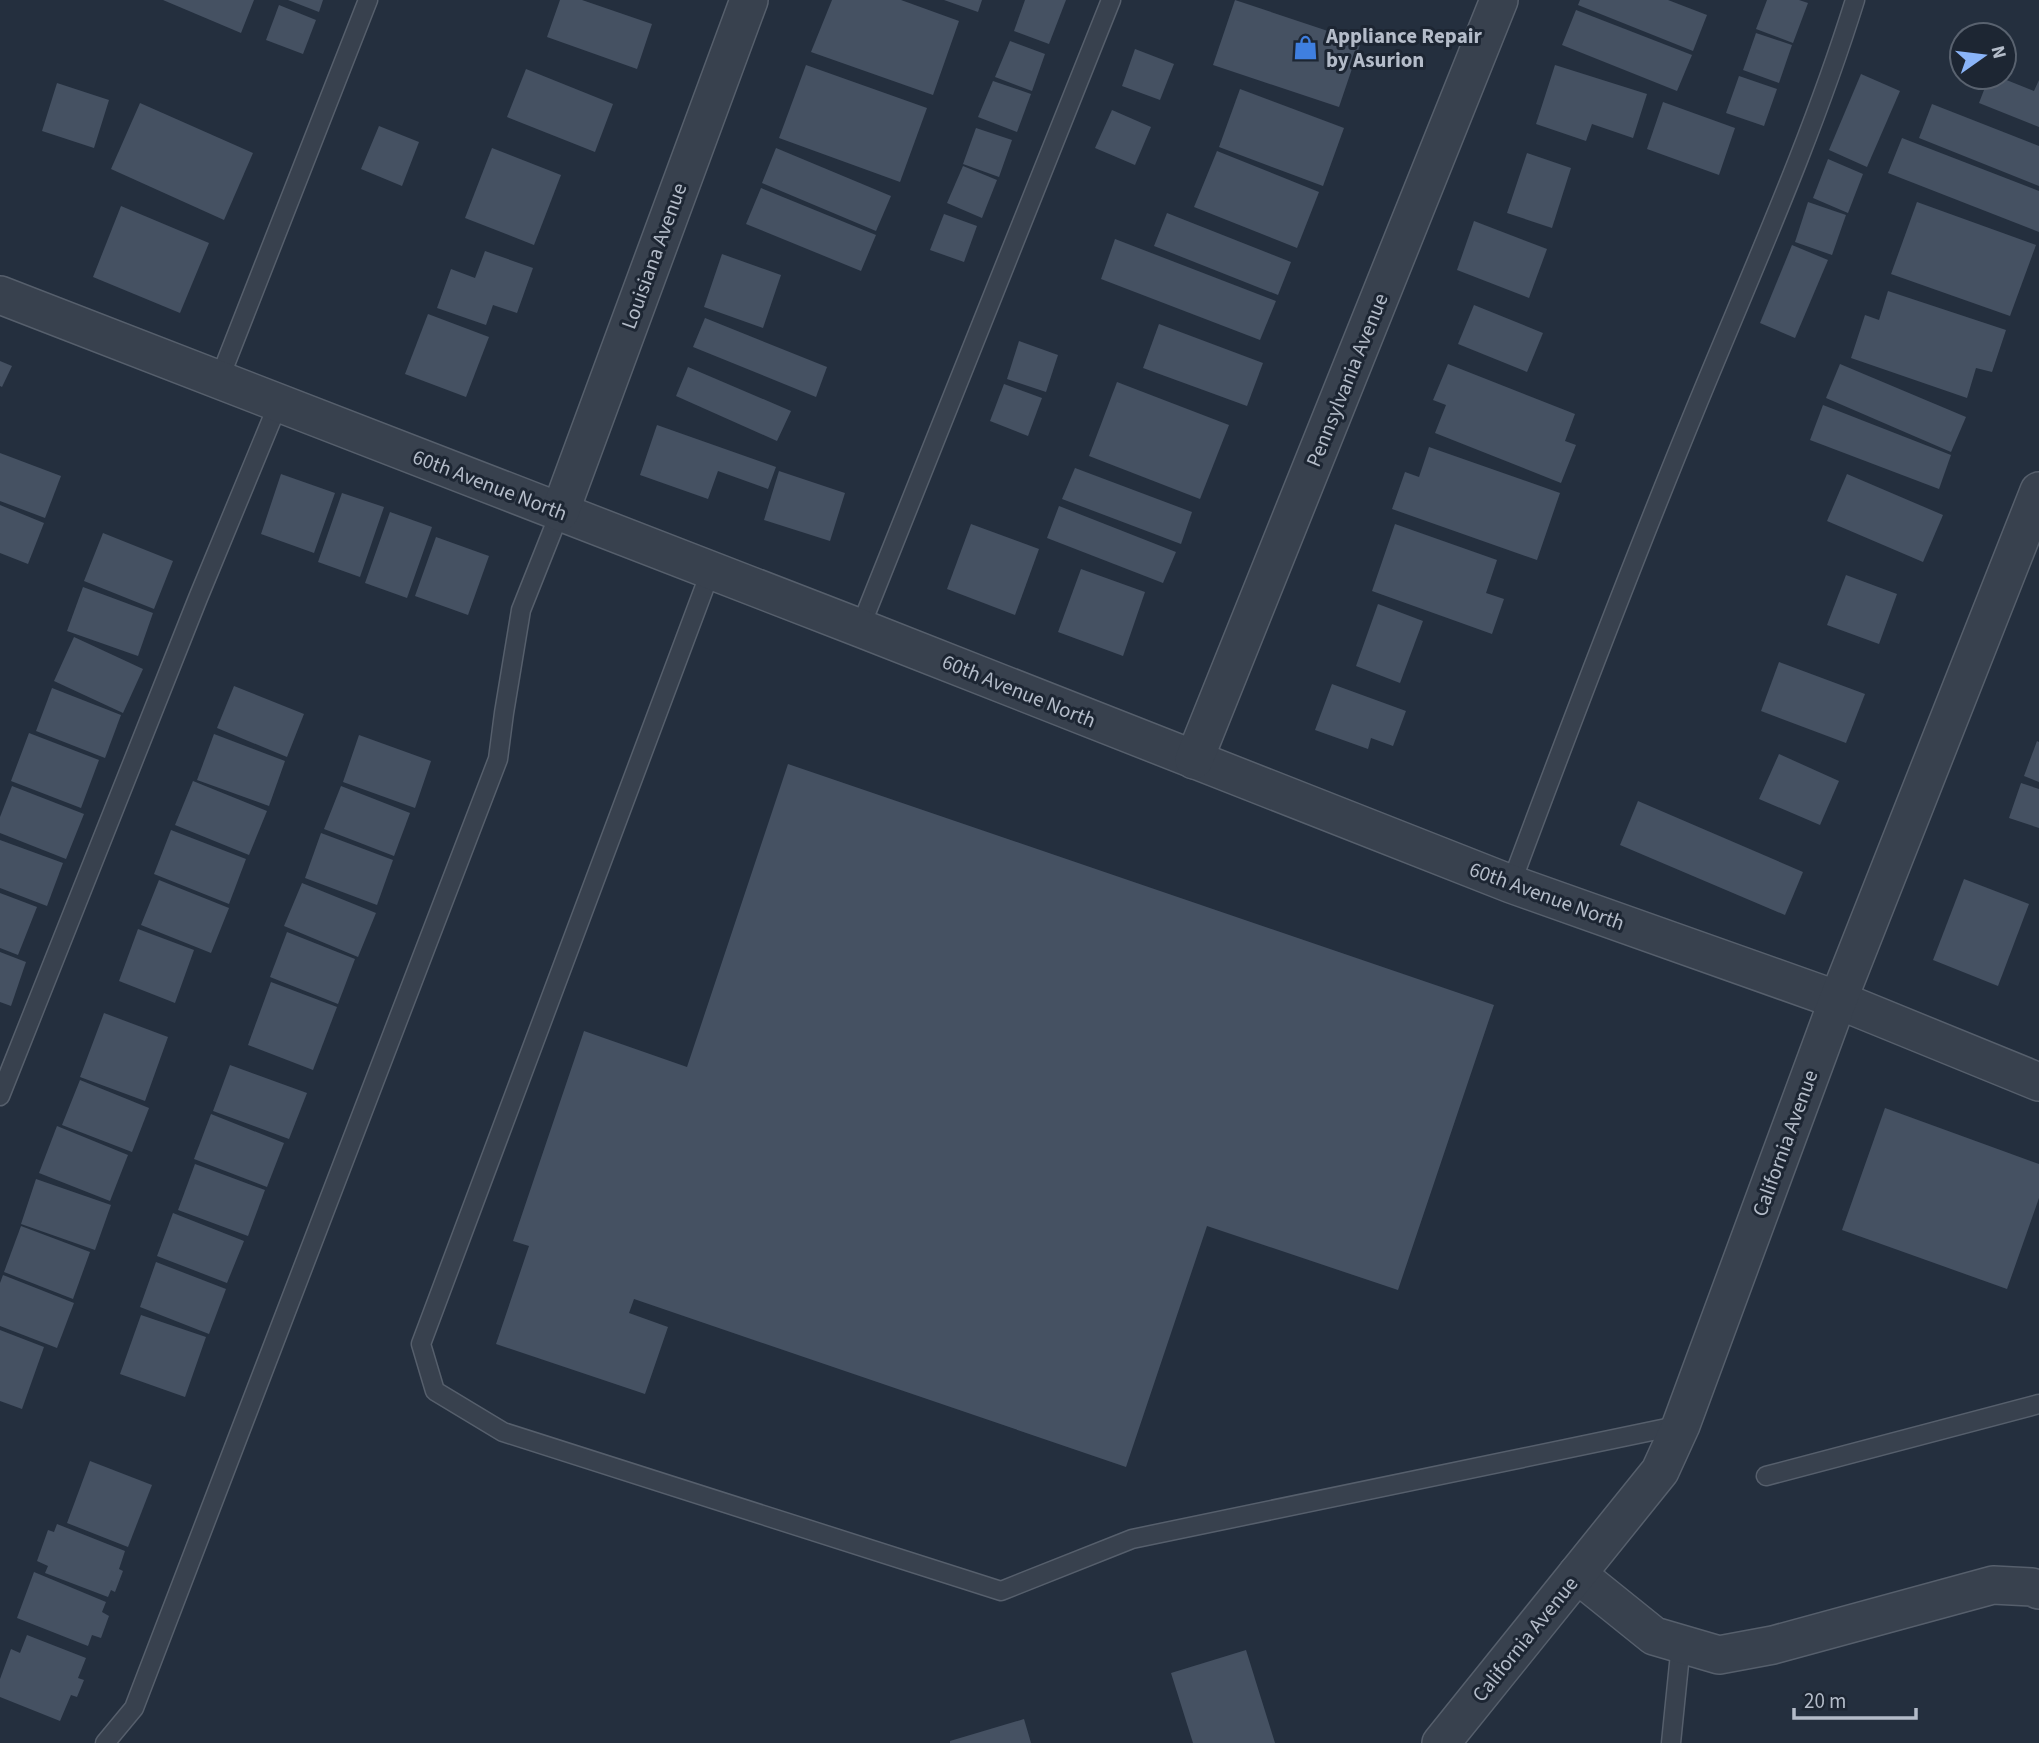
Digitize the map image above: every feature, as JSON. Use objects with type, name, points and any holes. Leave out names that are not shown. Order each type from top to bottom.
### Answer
[{"type":"street","name":"Louisiana Avenue","points":[[559,512],[749,0]]},
{"type":"street","name":"Pennsylvania Avenue","points":[[1194,760],[1499,0]]},
{"type":"street","name":"60th Avenue North","points":[[0,295],[1511,884],[1838,1000],[2039,1082]]},
{"type":"street","name":"California Avenue","points":[[1441,1743],[1660,1471],[1681,1425],[1838,1000],[2039,491]]},
{"type":"street","points":[[1577,1574],[1654,1636],[1719,1655],[1773,1646],[1993,1585],[2032,1587],[2039,1590]]},
{"type":"lane","points":[[219,380],[368,0]]},
{"type":"lane","points":[[860,628],[1111,0]]},
{"type":"lane","points":[[1511,884],[1620,593],[1784,197],[1855,0]]},
{"type":"lane","points":[[0,1096],[279,402]]},
{"type":"lane","points":[[105,1743],[134,1708],[498,759],[521,610],[559,512]]},
{"type":"lane","points":[[711,570],[421,1344],[435,1391],[503,1432],[1001,1591],[1132,1539],[1681,1425]]},
{"type":"lane","points":[[1766,1476],[2039,1404]]},
{"type":"lane","points":[[1671,1743],[1681,1644]]},
{"type":"building","points":[[163,0],[254,0],[241,33]]},
{"type":"building","points":[[288,0],[323,0],[319,12]]},
{"type":"building","points":[[560,0],[582,0],[652,24],[637,69],[547,37]]},
{"type":"building","points":[[832,0],[901,0],[959,21],[933,95],[811,52]]},
{"type":"building","points":[[944,0],[982,0],[978,12]]},
{"type":"building","points":[[1025,0],[1066,0],[1049,44],[1014,31]]},
{"type":"building","points":[[1235,0],[1361,42],[1339,107],[1213,65]]},
{"type":"building","points":[[1580,0],[1668,0],[1707,15],[1693,51],[1578,5]]},
{"type":"building","points":[[1767,0],[1799,0],[1808,3],[1793,43],[1756,29]]},
{"type":"building","points":[[279,5],[316,20],[303,54],[266,40]]},
{"type":"building","points":[[1576,10],[1692,55],[1677,91],[1562,45]]},
{"type":"building","points":[[1756,33],[1792,45],[1779,83],[1743,70]]},
{"type":"building","points":[[1010,41],[1045,54],[1032,91],[995,77]]},
{"type":"building","points":[[1135,49],[1174,64],[1160,100],[1122,86]]},
{"type":"building","points":[[806,65],[927,108],[900,182],[779,138]]},
{"type":"building","points":[[1555,65],[1647,94],[1633,138],[1592,124],[1586,141],[1536,124]]},
{"type":"building","points":[[526,69],[613,104],[595,152],[507,117]]},
{"type":"building","points":[[1861,74],[1900,91],[1867,167],[1829,150]]},
{"type":"building","points":[[1739,76],[1777,89],[1764,126],[1726,113]]},
{"type":"building","points":[[2039,80],[2039,127],[1979,103],[1984,91],[2018,91],[2018,85],[2034,91]]},
{"type":"building","points":[[993,81],[1031,94],[1017,132],[978,117]]},
{"type":"building","points":[[57,83],[109,100],[94,148],[42,131]]},
{"type":"building","points":[[1240,89],[1344,128],[1323,186],[1219,147]]},
{"type":"building","points":[[1663,102],[1735,128],[1719,175],[1647,149]]},
{"type":"building","points":[[140,103],[253,153],[224,220],[111,169]]},
{"type":"building","points":[[1932,104],[2039,146],[2039,186],[1919,138]]},
{"type":"building","points":[[1112,110],[1151,127],[1135,165],[1095,148]]},
{"type":"building","points":[[379,126],[419,142],[402,186],[361,169]]},
{"type":"building","points":[[976,128],[1012,140],[999,177],[963,164]]},
{"type":"building","points":[[1902,138],[2039,191],[2039,232],[1888,173]]},
{"type":"building","points":[[492,148],[561,175],[534,245],[465,218]]},
{"type":"building","points":[[776,148],[891,196],[876,231],[762,183]]},
{"type":"building","points":[[1217,151],[1319,192],[1297,248],[1194,207]]},
{"type":"building","points":[[1527,153],[1571,168],[1552,228],[1507,213]]},
{"type":"building","points":[[1828,159],[1863,174],[1848,213],[1813,198]]},
{"type":"building","points":[[963,166],[997,180],[982,218],[947,203]]},
{"type":"building","points":[[761,188],[876,235],[861,271],[746,224]]},
{"type":"building","points":[[1808,202],[1846,215],[1832,255],[1795,242]]},
{"type":"building","points":[[1917,202],[2036,245],[2010,316],[1891,274]]},
{"type":"building","points":[[121,206],[209,243],[180,313],[93,277]]},
{"type":"building","points":[[1167,213],[1291,262],[1278,295],[1154,246]]},
{"type":"building","points":[[944,214],[977,226],[964,262],[930,250]]},
{"type":"building","points":[[1474,221],[1547,249],[1529,298],[1457,270]]},
{"type":"building","points":[[1115,239],[1276,301],[1260,340],[1101,279]]},
{"type":"building","points":[[1792,245],[1828,260],[1795,338],[1760,323]]},
{"type":"building","points":[[485,251],[533,268],[517,313],[493,305],[486,325],[437,308],[451,269],[475,278]]},
{"type":"building","points":[[722,254],[781,275],[763,328],[704,307]]},
{"type":"building","points":[[1888,291],[2006,330],[1992,372],[1976,368],[1967,398],[1851,358],[1865,315],[1879,320]]},
{"type":"building","points":[[1474,305],[1543,333],[1527,372],[1458,344]]},
{"type":"building","points":[[428,314],[489,337],[466,397],[405,374]]},
{"type":"building","points":[[705,318],[827,367],[816,397],[693,347]]},
{"type":"building","points":[[1159,324],[1263,363],[1247,406],[1143,368]]},
{"type":"building","points":[[1019,341],[1058,355],[1046,392],[1007,379]]},
{"type":"building","points":[[0,361],[12,366],[2,387],[0,386]]},
{"type":"building","points":[[1448,364],[1575,414],[1565,441],[1576,445],[1561,483],[1435,433],[1446,405],[1433,400]]},
{"type":"building","points":[[1840,364],[1966,417],[1951,452],[1826,398]]},
{"type":"building","points":[[688,367],[791,411],[777,441],[676,396]]},
{"type":"building","points":[[1117,382],[1229,425],[1200,499],[1089,456]]},
{"type":"building","points":[[1004,384],[1042,398],[1028,436],[990,421]]},
{"type":"building","points":[[1823,405],[1951,455],[1939,489],[1810,440]]},
{"type":"building","points":[[657,425],[776,467],[768,489],[718,471],[708,499],[640,475]]},
{"type":"building","points":[[1429,447],[1560,493],[1537,560],[1392,509],[1405,472],[1419,477]]},
{"type":"building","points":[[0,453],[61,476],[45,518],[0,501]]},
{"type":"building","points":[[1075,468],[1192,512],[1181,544],[1062,499]]},
{"type":"building","points":[[779,471],[845,493],[830,541],[764,520]]},
{"type":"building","points":[[281,474],[335,493],[314,553],[261,534]]},
{"type":"building","points":[[1847,474],[1943,515],[1923,562],[1827,521]]},
{"type":"building","points":[[342,493],[384,507],[360,577],[318,562]]},
{"type":"building","points":[[0,505],[44,523],[28,564],[0,553]]},
{"type":"building","points":[[1059,506],[1176,552],[1163,583],[1047,538]]},
{"type":"building","points":[[390,512],[432,527],[407,598],[365,583]]},
{"type":"building","points":[[971,524],[1039,549],[1015,615],[947,589]]},
{"type":"building","points":[[1395,524],[1497,560],[1486,593],[1504,599],[1492,634],[1372,591]]},
{"type":"building","points":[[103,533],[173,561],[154,609],[84,581]]},
{"type":"building","points":[[436,537],[489,556],[468,615],[415,596]]},
{"type":"building","points":[[1081,569],[1145,592],[1123,656],[1058,632]]},
{"type":"building","points":[[1846,575],[1897,594],[1879,644],[1827,625]]},
{"type":"building","points":[[83,587],[153,613],[138,656],[67,631]]},
{"type":"building","points":[[1378,604],[1423,621],[1400,683],[1356,666]]},
{"type":"building","points":[[74,637],[143,669],[123,713],[54,681]]},
{"type":"building","points":[[1779,662],[1865,694],[1846,743],[1761,711]]},
{"type":"building","points":[[1332,684],[1406,711],[1393,746],[1371,738],[1368,749],[1315,730]]},
{"type":"building","points":[[234,686],[304,714],[287,757],[217,728]]},
{"type":"building","points":[[52,688],[121,715],[105,758],[36,731]]},
{"type":"building","points":[[29,733],[99,760],[81,808],[11,781]]},
{"type":"building","points":[[214,734],[285,761],[269,806],[197,780]]},
{"type":"building","points":[[359,735],[431,761],[415,808],[343,782]]},
{"type":"building","points":[[2037,741],[2039,742],[2039,782],[2024,776]]},
{"type":"building","points":[[1779,754],[1839,781],[1820,825],[1759,799]]},
{"type":"building","points":[[788,764],[1494,1005],[1398,1290],[1207,1226],[1126,1467],[634,1299],[629,1313],[668,1327],[645,1394],[496,1344],[529,1246],[513,1241],[584,1031],[687,1067]]},
{"type":"building","points":[[193,781],[267,811],[249,855],[175,825]]},
{"type":"building","points":[[2021,783],[2039,789],[2039,828],[2009,818]]},
{"type":"building","points":[[12,786],[84,814],[66,859],[0,833],[0,817]]},
{"type":"building","points":[[341,786],[410,813],[394,856],[324,829]]},
{"type":"building","points":[[1638,801],[1803,872],[1785,915],[1620,845]]},
{"type":"building","points":[[171,830],[246,859],[229,904],[154,874]]},
{"type":"building","points":[[321,833],[393,860],[377,905],[305,878]]},
{"type":"building","points":[[0,840],[63,863],[47,906],[0,888]]},
{"type":"building","points":[[1964,879],[2029,904],[1998,986],[1933,960]]},
{"type":"building","points":[[159,880],[229,908],[211,953],[141,925]]},
{"type":"building","points":[[302,883],[376,913],[358,957],[284,926]]},
{"type":"building","points":[[0,893],[37,907],[18,955],[0,948]]},
{"type":"building","points":[[138,929],[194,950],[175,1003],[119,981]]},
{"type":"building","points":[[287,932],[355,959],[338,1004],[270,977]]},
{"type":"building","points":[[0,952],[26,962],[11,1006],[0,1002]]},
{"type":"building","points":[[271,982],[337,1007],[313,1070],[248,1045]]},
{"type":"building","points":[[104,1013],[168,1037],[145,1101],[80,1077]]},
{"type":"building","points":[[230,1065],[307,1093],[289,1139],[213,1111]]},
{"type":"building","points":[[80,1080],[149,1108],[132,1152],[62,1125]]},
{"type":"building","points":[[1885,1108],[2039,1164],[2039,1198],[2007,1289],[1842,1230]]},
{"type":"building","points":[[211,1114],[284,1143],[267,1187],[194,1159]]},
{"type":"building","points":[[57,1126],[128,1155],[110,1201],[39,1173]]},
{"type":"building","points":[[195,1164],[265,1190],[248,1236],[178,1210]]},
{"type":"building","points":[[36,1179],[111,1205],[95,1250],[21,1224]]},
{"type":"building","points":[[173,1213],[244,1241],[227,1283],[157,1256]]},
{"type":"building","points":[[21,1226],[90,1252],[73,1299],[4,1272]]},
{"type":"building","points":[[156,1262],[226,1289],[209,1334],[140,1307]]},
{"type":"building","points":[[3,1275],[74,1303],[57,1348],[0,1326],[0,1283]]},
{"type":"building","points":[[141,1315],[206,1337],[185,1397],[120,1374]]},
{"type":"building","points":[[0,1330],[44,1347],[22,1409],[0,1401]]},
{"type":"building","points":[[90,1461],[152,1485],[128,1547],[67,1523]]},
{"type":"building","points":[[57,1524],[125,1551],[119,1569],[123,1571],[115,1592],[111,1590],[108,1597],[45,1573],[48,1566],[37,1561],[48,1530],[54,1532]]},
{"type":"building","points":[[34,1572],[106,1602],[102,1612],[109,1616],[101,1638],[92,1635],[88,1646],[17,1618]]},
{"type":"building","points":[[27,1635],[86,1658],[78,1678],[84,1680],[77,1697],[71,1695],[60,1721],[0,1697],[0,1679],[11,1649],[20,1653]]},
{"type":"building","points":[[1246,1650],[1275,1743],[1193,1743],[1171,1673]]},
{"type":"building","points":[[1024,1719],[1031,1743],[950,1743],[950,1741]]},
{"type":"place","name":"Appliance Repair by Asurion","points":[[1306,48]]}]
